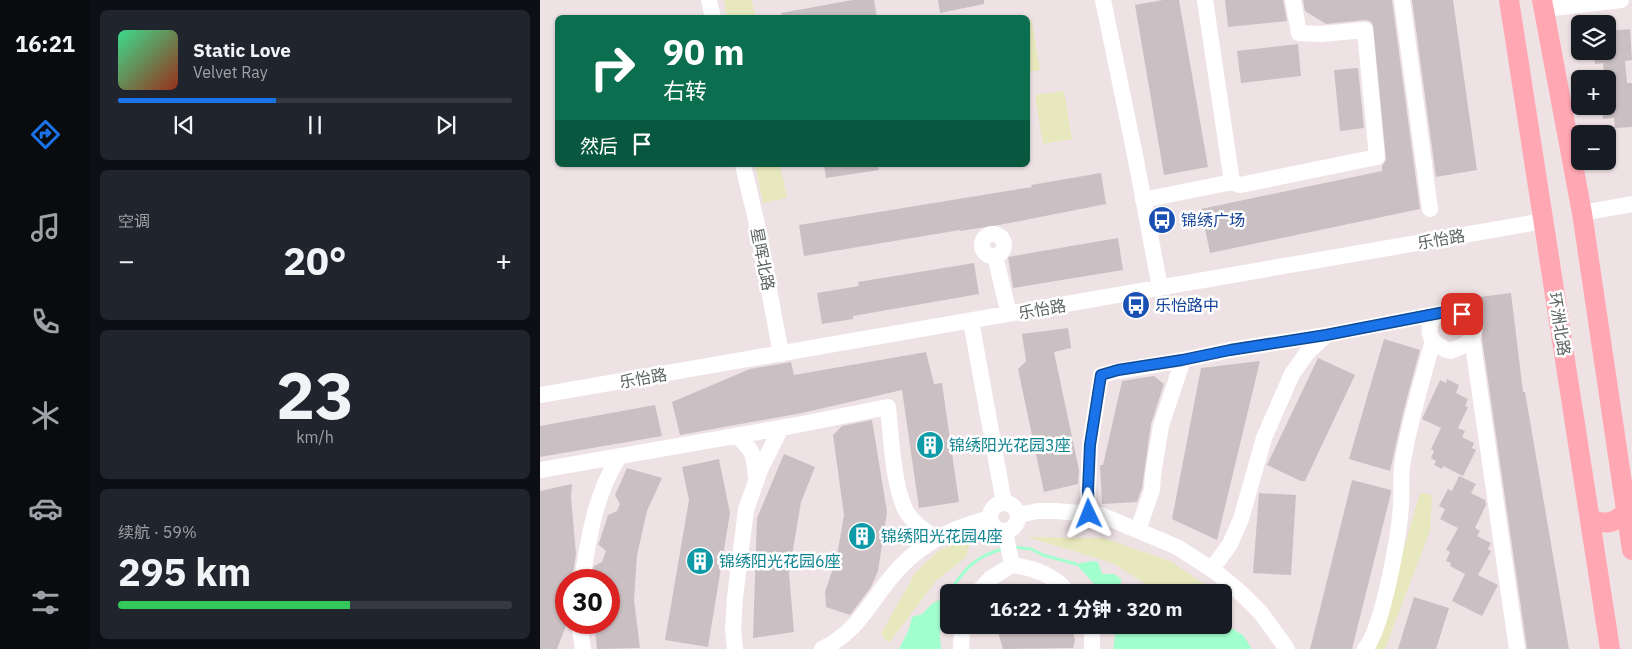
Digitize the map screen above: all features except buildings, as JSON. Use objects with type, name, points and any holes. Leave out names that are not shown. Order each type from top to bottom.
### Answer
[{"type":"main road","name":"环洲北路","points":[[1509,0],[1610,649]]},
{"type":"main road","points":[[1543,5],[1582,213],[1632,550]]},
{"type":"main road","points":[[1590,519],[1609,523],[1620,519],[1626,511]]},
{"type":"street","points":[[709,0],[712,15]]},
{"type":"street","points":[[1103,0],[1160,288]]},
{"type":"street","points":[[1205,0],[1232,182]]},
{"type":"street","points":[[1142,200],[1232,182],[1240,185],[1376,157],[1365,30],[1321,34],[1299,33],[1293,0]]},
{"type":"street","points":[[1402,0],[1430,208]]},
{"type":"street","points":[[1543,5],[1621,0]]},
{"type":"street","name":"星晖北路","points":[[743,167],[756,220],[781,354]]},
{"type":"street","points":[[1582,213],[1632,204]]},
{"type":"street","name":"乐怡路","points":[[540,396],[1544,221]]},
{"type":"street","points":[[994,256],[1009,314]]},
{"type":"street","points":[[1089,514],[1090,445],[1101,375],[1118,370],[1326,335],[1450,311],[1462,314],[1471,323],[1473,333],[1472,338],[1516,649]]},
{"type":"street","points":[[1435,314],[1430,324],[1430,335],[1438,347],[1450,351],[1465,345],[1472,338]]},
{"type":"street","points":[[971,321],[1004,503]]},
{"type":"street","points":[[1212,569],[1230,544],[1241,519],[1264,438],[1292,374],[1307,353],[1326,335]]},
{"type":"street","points":[[1365,649],[1371,642],[1389,576],[1401,506],[1403,461],[1433,341]]},
{"type":"street","points":[[1138,530],[1152,490],[1161,426],[1182,360]]},
{"type":"street","points":[[540,470],[737,436],[888,407],[893,455],[900,492],[906,510],[913,521],[936,538]]},
{"type":"street","points":[[735,649],[733,629],[736,581],[746,510],[756,479],[781,428]]},
{"type":"street","points":[[737,436],[751,448],[755,460],[756,479]]},
{"type":"street","points":[[584,569],[589,539],[601,493],[608,474],[619,457]]},
{"type":"street","points":[[579,464],[591,474],[601,493]]},
{"type":"street","points":[[1004,503],[1013,507],[1018,515],[1016,524],[1005,531],[1001,531],[993,526],[990,518],[990,513],[996,506],[1004,503]]},
{"type":"street","points":[[1018,515],[1038,511],[1101,515],[1177,547],[1212,569],[1241,593],[1261,613],[1287,649]]},
{"type":"street","points":[[822,649],[853,627],[865,615],[889,580],[902,566],[936,538],[968,524],[990,518]]},
{"type":"street","points":[[1005,531],[1012,565]]},
{"type":"street","points":[[985,584],[991,578],[1012,565],[1040,572],[1052,578],[1057,584]]},
{"type":"street","points":[[581,634],[583,649]]},
{"type":"street","points":[[961,649],[962,634]]},
{"type":"street","points":[[1092,634],[1092,649]]},
{"type":"shaded area","points":[[724,0],[752,0],[755,15],[727,15]]},
{"type":"shaded area","points":[[1032,21],[1040,70],[1030,72],[1030,22]]},
{"type":"shaded area","points":[[1064,91],[1072,139],[1043,144],[1035,95]]},
{"type":"shaded area","points":[[755,167],[780,167],[787,198],[763,203]]},
{"type":"shaded area","points":[[1420,493],[1432,495],[1430,531],[1385,649],[1375,649]]},
{"type":"shaded area","points":[[972,535],[966,557],[936,581],[889,643],[881,634],[915,573],[938,551]]},
{"type":"shaded area","points":[[1027,537],[1103,538],[1170,561],[1204,584],[1146,584],[1113,563]]},
{"type":"shaded area","points":[[1098,562],[1102,574],[1114,574],[1122,580],[1120,584],[1094,584],[1076,564]]},
{"type":"shaded area","points":[[940,600],[941,649],[899,649],[909,629],[912,617],[922,614],[933,603]]},
{"type":"shaded area","points":[[1232,628],[1243,635],[1252,649],[1113,649],[1115,634],[1232,634]]},
{"type":"waterway","points":[[1014,547],[1031,549],[1043,555],[1076,564]]},
{"type":"waterway","points":[[955,584],[972,564],[985,555],[1003,549]]},
{"type":"place","name":"锦绣广场","points":[[1162,220]]},
{"type":"place","name":"乐怡路中","points":[[1136,305]]},
{"type":"place","name":"锦绣阳光花园3座","points":[[930,445]]},
{"type":"place","name":"锦绣阳光花园4座","points":[[862,536]]},
{"type":"place","name":"锦绣阳光花园6座","points":[[700,561]]},
{"type":"route","points":[[1089,514],[1090,445],[1101,375],[1118,370],[1326,335],[1450,311],[1462,314]]}]
